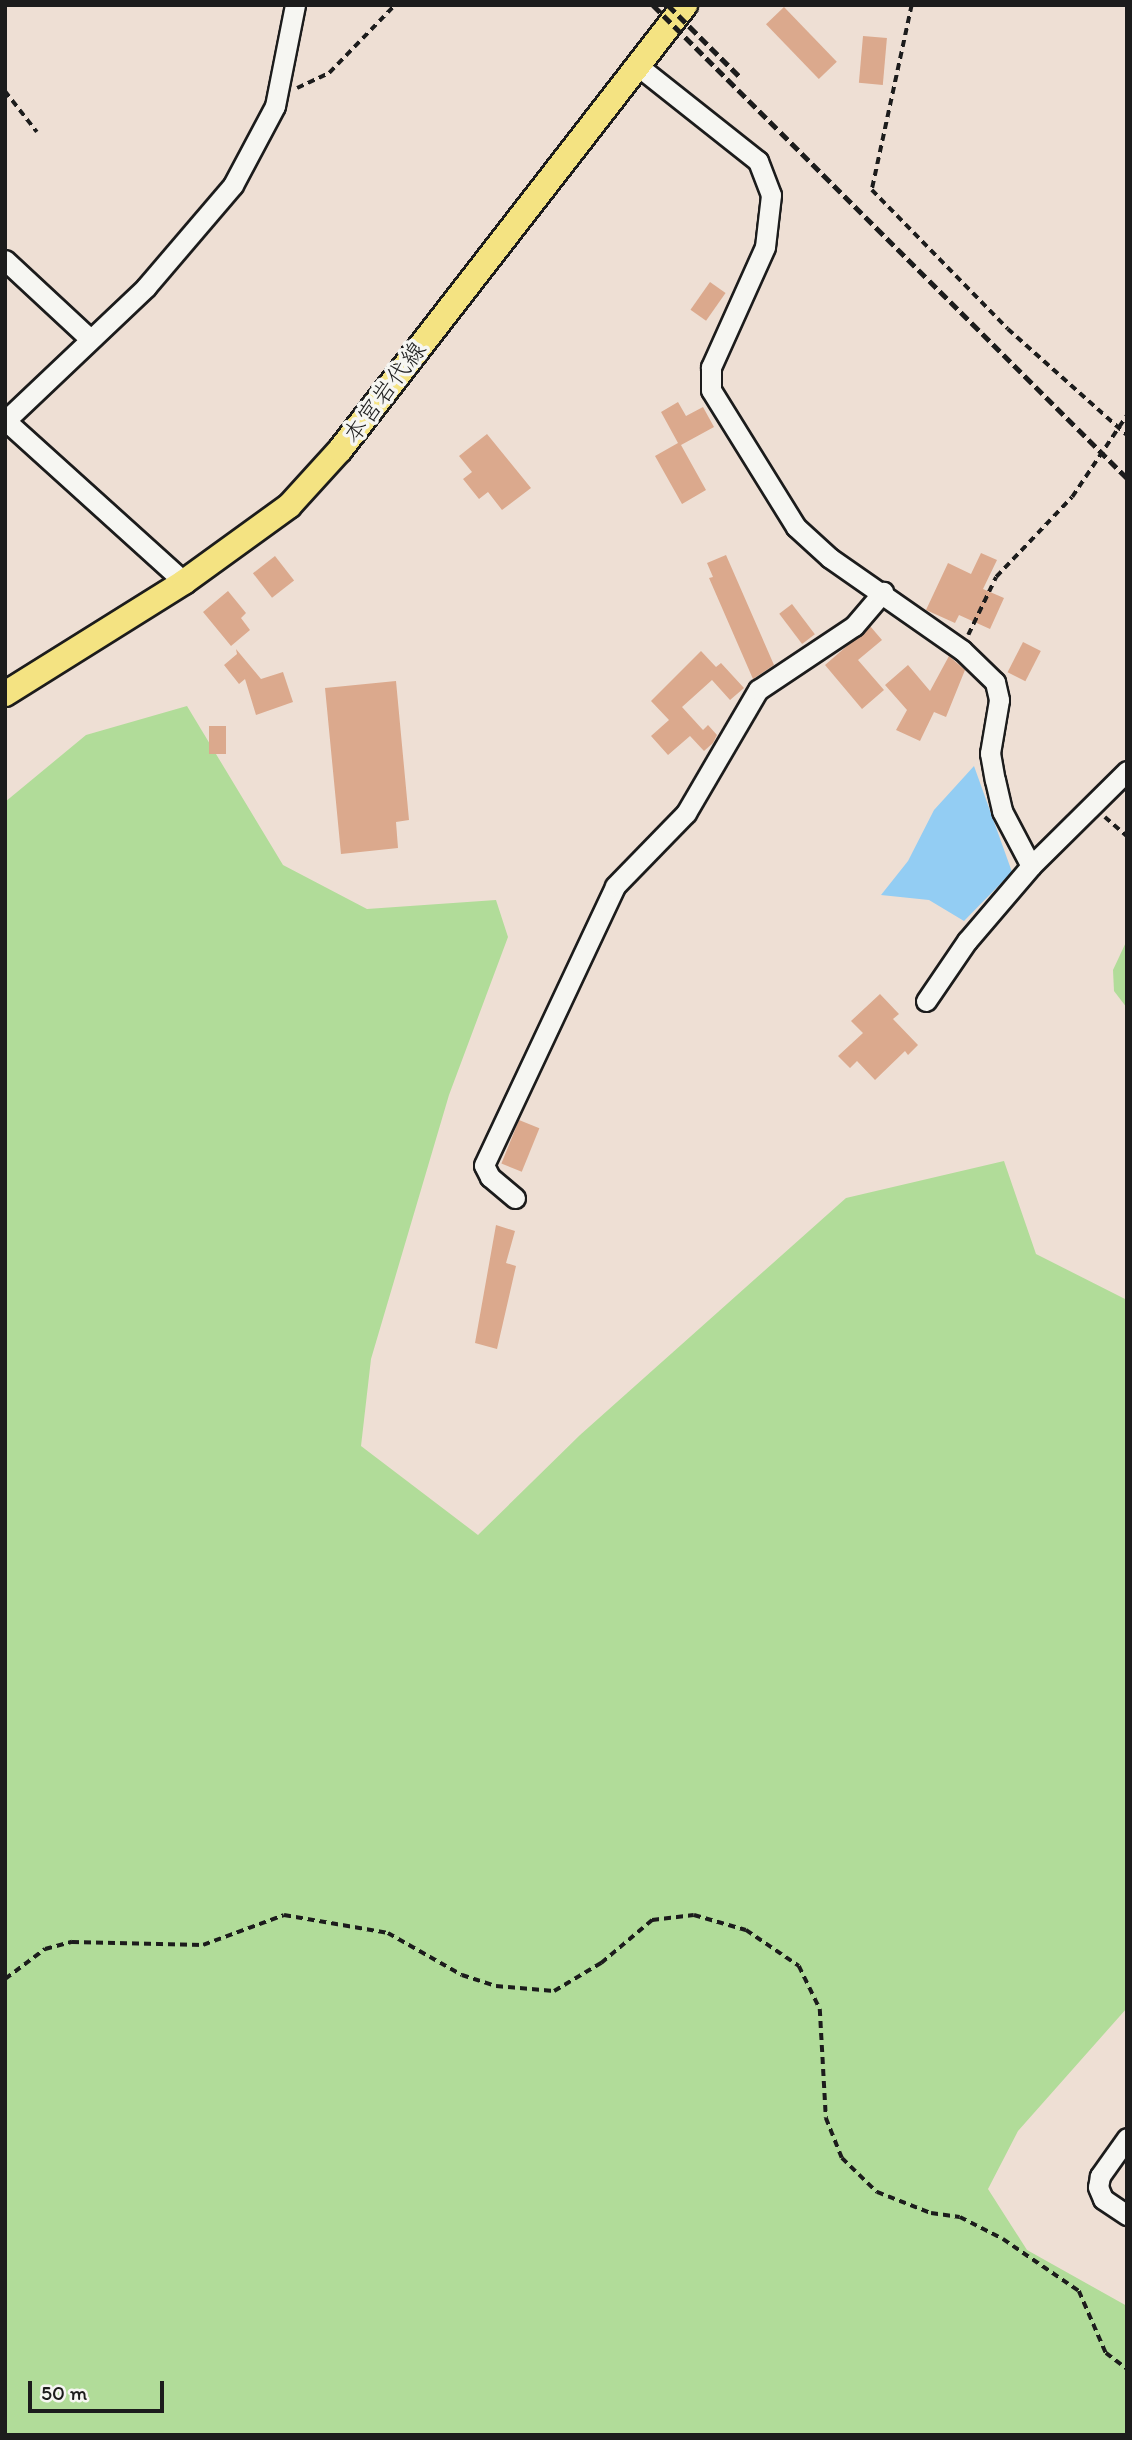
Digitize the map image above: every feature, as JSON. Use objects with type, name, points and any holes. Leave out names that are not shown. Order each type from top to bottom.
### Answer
[{"type":"main road","name":"本宮岩代線","points":[[5,694],[184,582],[272,522],[315,478],[685,5]]},
{"type":"street","points":[[184,582],[6,421],[89,338],[146,286],[233,185],[275,106],[295,5]]},
{"type":"street","points":[[638,66],[758,161],[771,195],[773,209],[765,247],[711,367],[711,390],[788,517],[831,558],[962,650],[995,682],[999,700],[990,753],[995,780],[1002,811],[1031,866]]},
{"type":"street","points":[[5,260],[89,338]]},
{"type":"street","points":[[515,1198],[490,1177],[484,1165],[615,886],[686,813],[758,690],[854,626],[883,592]]},
{"type":"street","points":[[926,1001],[967,941],[1031,866],[1127,771]]},
{"type":"street","points":[[1127,2137],[1100,2176],[1098,2187],[1103,2199],[1127,2215]]},
{"type":"path","points":[[279,89],[309,85],[329,73],[395,5]]},
{"type":"path","points":[[912,5],[872,190],[1008,329],[1127,435]]},
{"type":"path","points":[[5,91],[37,132]]},
{"type":"path","points":[[962,650],[996,577],[1020,546],[1072,497],[1127,415]]},
{"type":"path","points":[[1093,805],[1127,836]]},
{"type":"path","points":[[5,1979],[45,1949],[72,1942],[204,1945],[284,1915],[388,1933],[462,1975],[496,1986],[554,1991],[601,1963],[652,1920],[694,1915],[746,1930],[799,1966],[820,2009],[826,2118],[842,2158],[877,2192],[931,2213],[960,2217],[1003,2239],[1079,2291],[1106,2353],[1127,2369]]},
{"type":"green space","points":[[187,706],[283,865],[367,909],[496,900],[508,937],[449,1095],[371,1359],[361,1446],[478,1535],[580,1435],[846,1198],[1004,1161],[1036,1254],[1127,1300],[1127,2008],[1018,2131],[988,2189],[1027,2250],[1127,2306],[1127,2435],[5,2435],[5,802],[86,735]]},
{"type":"green space","points":[[1127,940],[1127,1008],[1114,991],[1113,970]]},
{"type":"water","points":[[974,766],[1012,872],[964,921],[929,900],[881,895],[908,861],[934,810]]},
{"type":"building","points":[[784,7],[837,62],[819,79],[766,24]]},
{"type":"building","points":[[863,36],[887,38],[883,85],[859,83]]},
{"type":"building","points":[[710,282],[726,293],[706,321],[690,310]]},
{"type":"building","points":[[678,402],[686,416],[703,407],[714,427],[681,445],[706,490],[682,504],[655,456],[678,443],[661,412]]},
{"type":"building","points":[[487,434],[531,488],[502,510],[488,492],[479,499],[463,479],[472,472],[459,456]]},
{"type":"building","points":[[981,553],[997,560],[983,589],[1004,598],[990,629],[959,615],[955,623],[926,610],[948,563],[971,574]]},
{"type":"building","points":[[726,555],[774,665],[753,679],[709,578],[713,577],[707,563]]},
{"type":"building","points":[[275,556],[294,580],[272,598],[253,573]]},
{"type":"building","points":[[228,591],[246,613],[241,618],[250,630],[231,646],[203,612]]},
{"type":"building","points":[[792,604],[815,634],[802,644],[779,614]]},
{"type":"building","points":[[870,626],[882,640],[858,660],[884,690],[862,709],[825,665]]},
{"type":"building","points":[[1023,642],[1041,651],[1025,681],[1008,672]]},
{"type":"building","points":[[236,649],[261,679],[283,672],[293,702],[256,715],[245,679],[239,684],[224,665],[237,654]]},
{"type":"building","points":[[701,651],[716,667],[721,663],[744,688],[730,700],[712,680],[682,707],[703,730],[708,725],[717,735],[713,743],[704,751],[690,736],[668,755],[651,736],[669,720],[651,701]]},
{"type":"building","points":[[949,656],[965,670],[946,717],[934,712],[920,741],[896,730],[907,710],[885,685],[908,665],[930,691]]},
{"type":"building","points":[[396,681],[409,820],[396,822],[398,848],[341,854],[325,688]]},
{"type":"building","points":[[209,726],[226,726],[226,754],[209,754]]},
{"type":"building","points":[[880,994],[899,1014],[893,1019],[918,1045],[908,1055],[905,1051],[875,1080],[857,1061],[850,1068],[838,1056],[863,1033],[851,1021]]},
{"type":"building","points":[[519,1120],[539,1128],[522,1172],[501,1164]]},
{"type":"building","points":[[496,1225],[515,1231],[506,1263],[516,1266],[497,1349],[475,1343]]},
{"type":"railway","points":[[653,5],[1127,478]]},
{"type":"railway","points":[[668,5],[740,77]]}]
